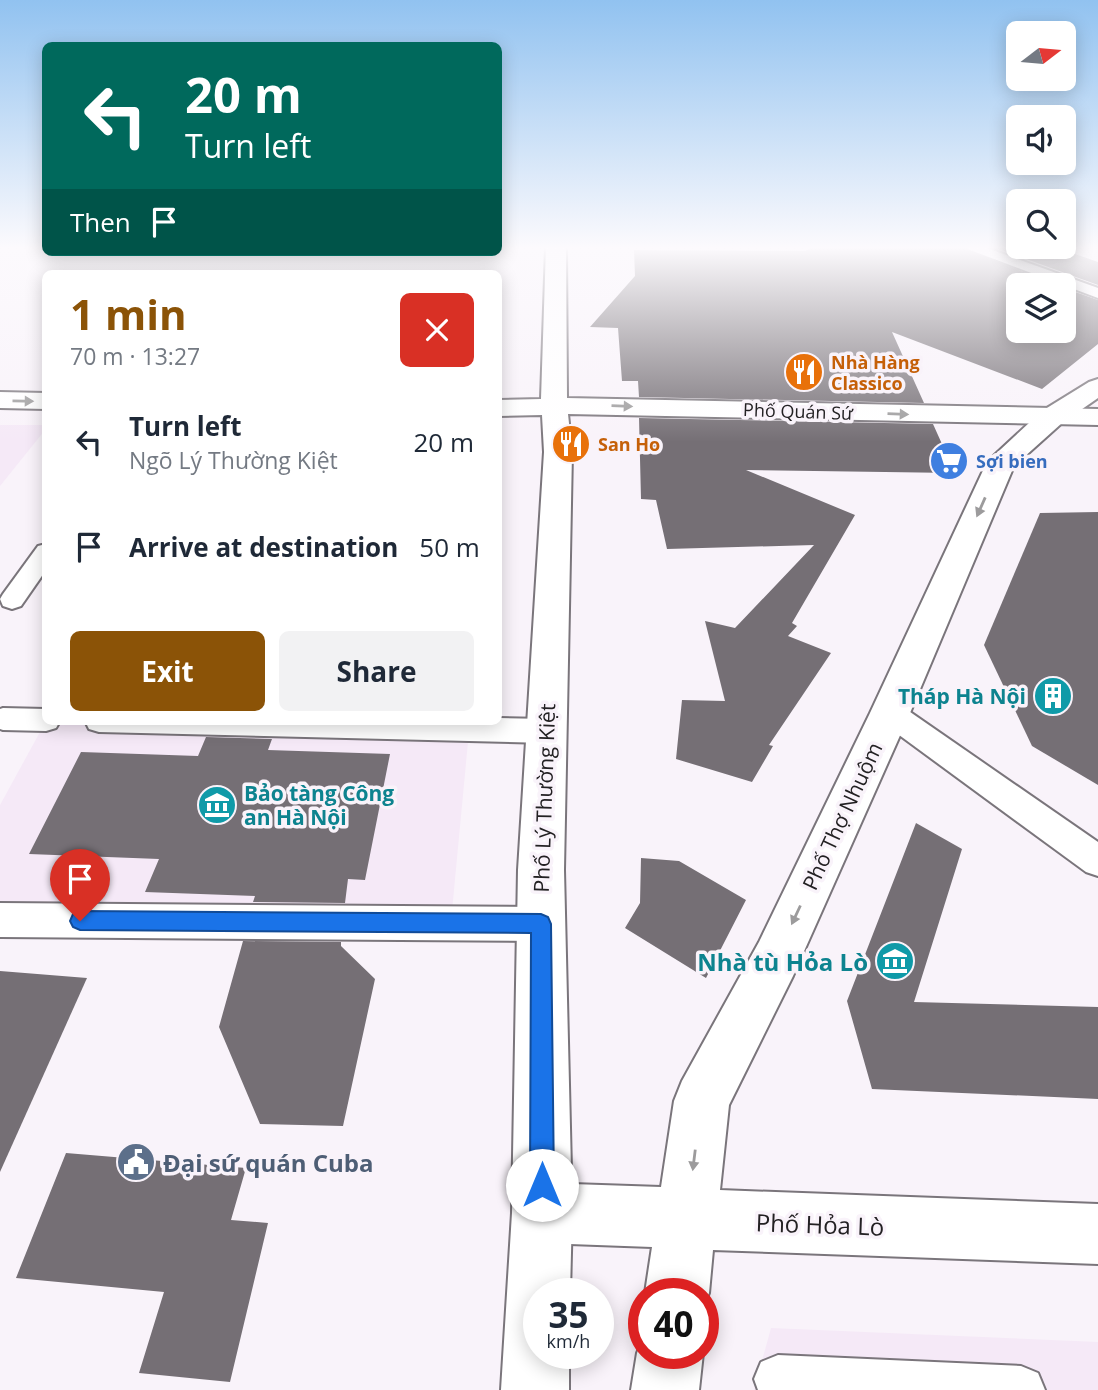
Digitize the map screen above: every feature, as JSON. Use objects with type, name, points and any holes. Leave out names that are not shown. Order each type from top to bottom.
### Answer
[{"type":"street","name":"Phố Lý Thường Kiệt","points":[[535,1390],[542,1213],[541,924],[558,452],[553,407],[555,312]]},
{"type":"street","name":"Phố Thợ Nhuộm","points":[[679,1278],[702,1101],[776,959],[890,713],[1001,462],[1052,417],[1098,387]]},
{"type":"street","points":[[0,400],[42,401]]},
{"type":"street","name":"Phố Quán Sứ","points":[[502,408],[605,405],[1098,417]]},
{"type":"street","name":"Phố Hỏa Lò","points":[[542,1213],[1098,1234]]},
{"type":"street","points":[[665,1390],[668,1369]]},
{"type":"lane","points":[[12,600],[42,558]]},
{"type":"lane","points":[[890,713],[1098,861]]},
{"type":"lane","points":[[3,719],[42,720]]},
{"type":"lane","points":[[298,725],[546,730]]},
{"type":"lane","points":[[0,920],[541,924]]},
{"type":"lane","points":[[778,1379],[1021,1390]]},
{"type":"shaded area","points":[[0,425],[42,425],[42,434],[0,486]]},
{"type":"shaded area","points":[[44,725],[470,725],[452,911],[0,905],[0,805]]},
{"type":"shaded area","points":[[771,1328],[1098,1342],[1098,1390],[754,1390]]},
{"type":"building","points":[[603,312],[1006,312],[1006,343],[1076,343],[1076,312],[1098,312],[1098,344],[1042,389],[892,332],[924,403],[639,397],[638,381],[622,381],[618,328],[590,327]]},
{"type":"building","points":[[639,418],[933,424],[955,473],[746,470],[855,515],[792,623],[797,626],[788,636],[831,653],[769,745],[773,746],[752,782],[676,759],[682,700],[725,701],[705,621],[735,628],[814,545],[667,549],[656,500],[641,499]]},
{"type":"building","name":"Tháp Hà Nội","points":[[1098,512],[1098,785],[1032,746],[984,645],[1040,513]]},
{"type":"building","name":"Bảo tàng Công an Hà Nội","points":[[206,737],[272,739],[268,750],[390,754],[365,880],[348,879],[345,903],[253,902],[255,896],[145,892],[159,859],[29,854],[81,752],[198,756]]},
{"type":"building","name":"Nhà tù Hỏa Lò","points":[[916,823],[962,849],[914,1002],[1098,1007],[1098,1099],[872,1089],[847,1001]]},
{"type":"building","points":[[641,858],[679,861],[746,900],[706,978],[625,928],[640,903]]},
{"type":"building","points":[[243,941],[341,942],[341,946],[375,979],[343,1126],[260,1124],[219,1027]]},
{"type":"building","points":[[0,971],[87,978],[0,1172]]},
{"type":"building","points":[[66,1153],[246,1168],[231,1220],[268,1223],[230,1382],[139,1373],[164,1292],[16,1278]]},
{"type":"place","name":"Nhà Hàng Classico","points":[[804,372]]},
{"type":"place","name":"San Ho","points":[[571,444]]},
{"type":"place","name":"Sợi bien","points":[[949,461]]},
{"type":"place","name":"Tháp Hà Nội","points":[[1053,696]]},
{"type":"place","name":"Bảo tàng Công an Hà Nội","points":[[217,805]]},
{"type":"place","name":"Nhà tù Hỏa Lò","points":[[895,961]]},
{"type":"place","name":"Đại sứ quán Cuba","points":[[136,1162]]},
{"type":"route","points":[[80,921],[541,924],[542,1185]]}]
